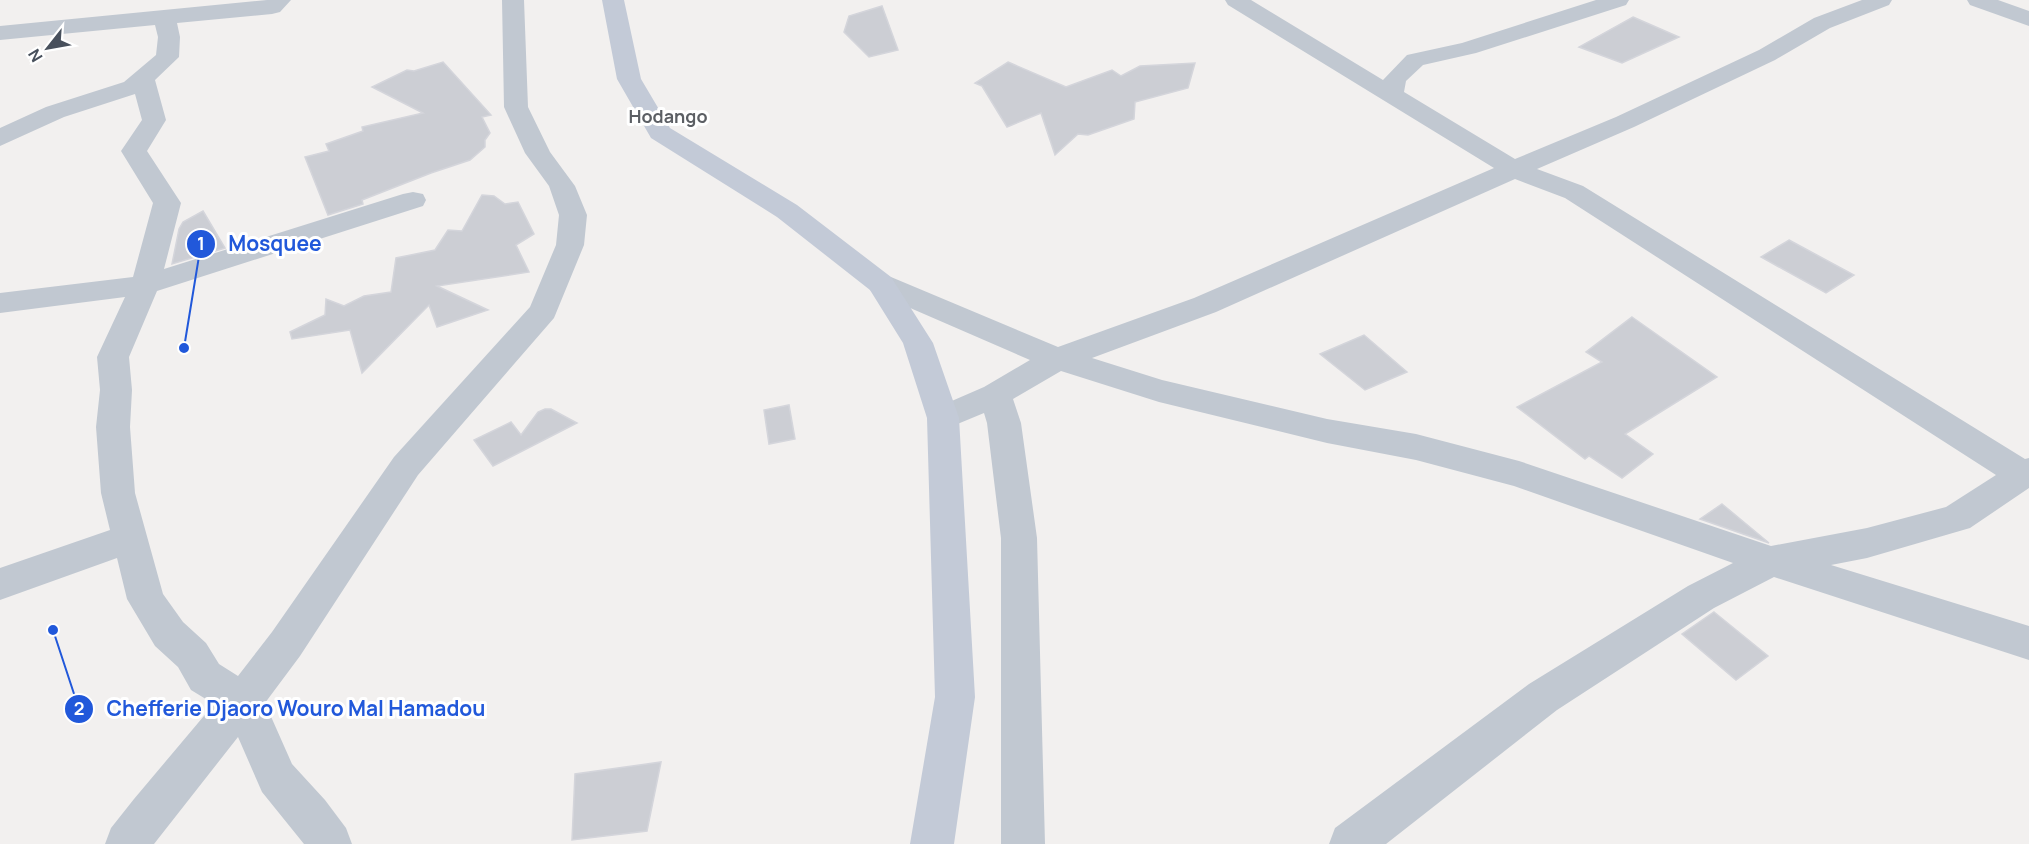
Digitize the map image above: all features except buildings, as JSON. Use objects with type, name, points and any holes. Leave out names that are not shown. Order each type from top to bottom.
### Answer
[{"type":"main road","points":[[613,0],[629,79],[660,133],[787,211],[881,284],[918,343],[942,418],[955,697],[932,844]]},
{"type":"street","points":[[0,33],[272,7],[280,0]]},
{"type":"street","points":[[127,844],[148,814],[243,700],[286,644],[406,466],[543,311],[555,285],[570,245],[573,215],[562,186],[538,153],[516,107],[513,0]]},
{"type":"street","points":[[1236,0],[1513,168],[1574,192],[2026,473],[1958,518],[1868,543],[1771,561],[1701,597],[1543,697],[1352,844]]},
{"type":"street","points":[[1391,94],[1395,79],[1415,60],[1468,48],[1618,0]]},
{"type":"street","points":[[942,418],[995,395],[1057,359],[1205,305],[1513,168],[1625,122],[1767,55],[1822,23],[1881,0]]},
{"type":"street","points":[[1978,0],[2029,19]]},
{"type":"street","points":[[0,138],[55,112],[113,94],[143,80],[167,57],[169,37],[165,19]]},
{"type":"street","points":[[143,80],[154,120],[134,151],[167,203],[146,285],[113,357],[116,390],[113,427],[118,493],[146,599],[169,634],[192,655],[205,677],[243,700],[276,778],[310,815],[330,844]]},
{"type":"street","points":[[0,303],[146,285],[413,200]]},
{"type":"street","points":[[881,284],[1057,359],[1170,394],[1316,428],[1416,447],[1519,474],[1771,561],[2029,643]]},
{"type":"street","points":[[995,395],[1004,423],[1019,538],[1023,844]]},
{"type":"street","points":[[0,584],[130,538]]},
{"type":"place","name":"Mosquee","points":[[184,348]]},
{"type":"place","name":"Chefferie Djaoro Wouro Mal Hamadou","points":[[53,630]]},
{"type":"district","name":"Hodango","points":[[668,117]]}]
